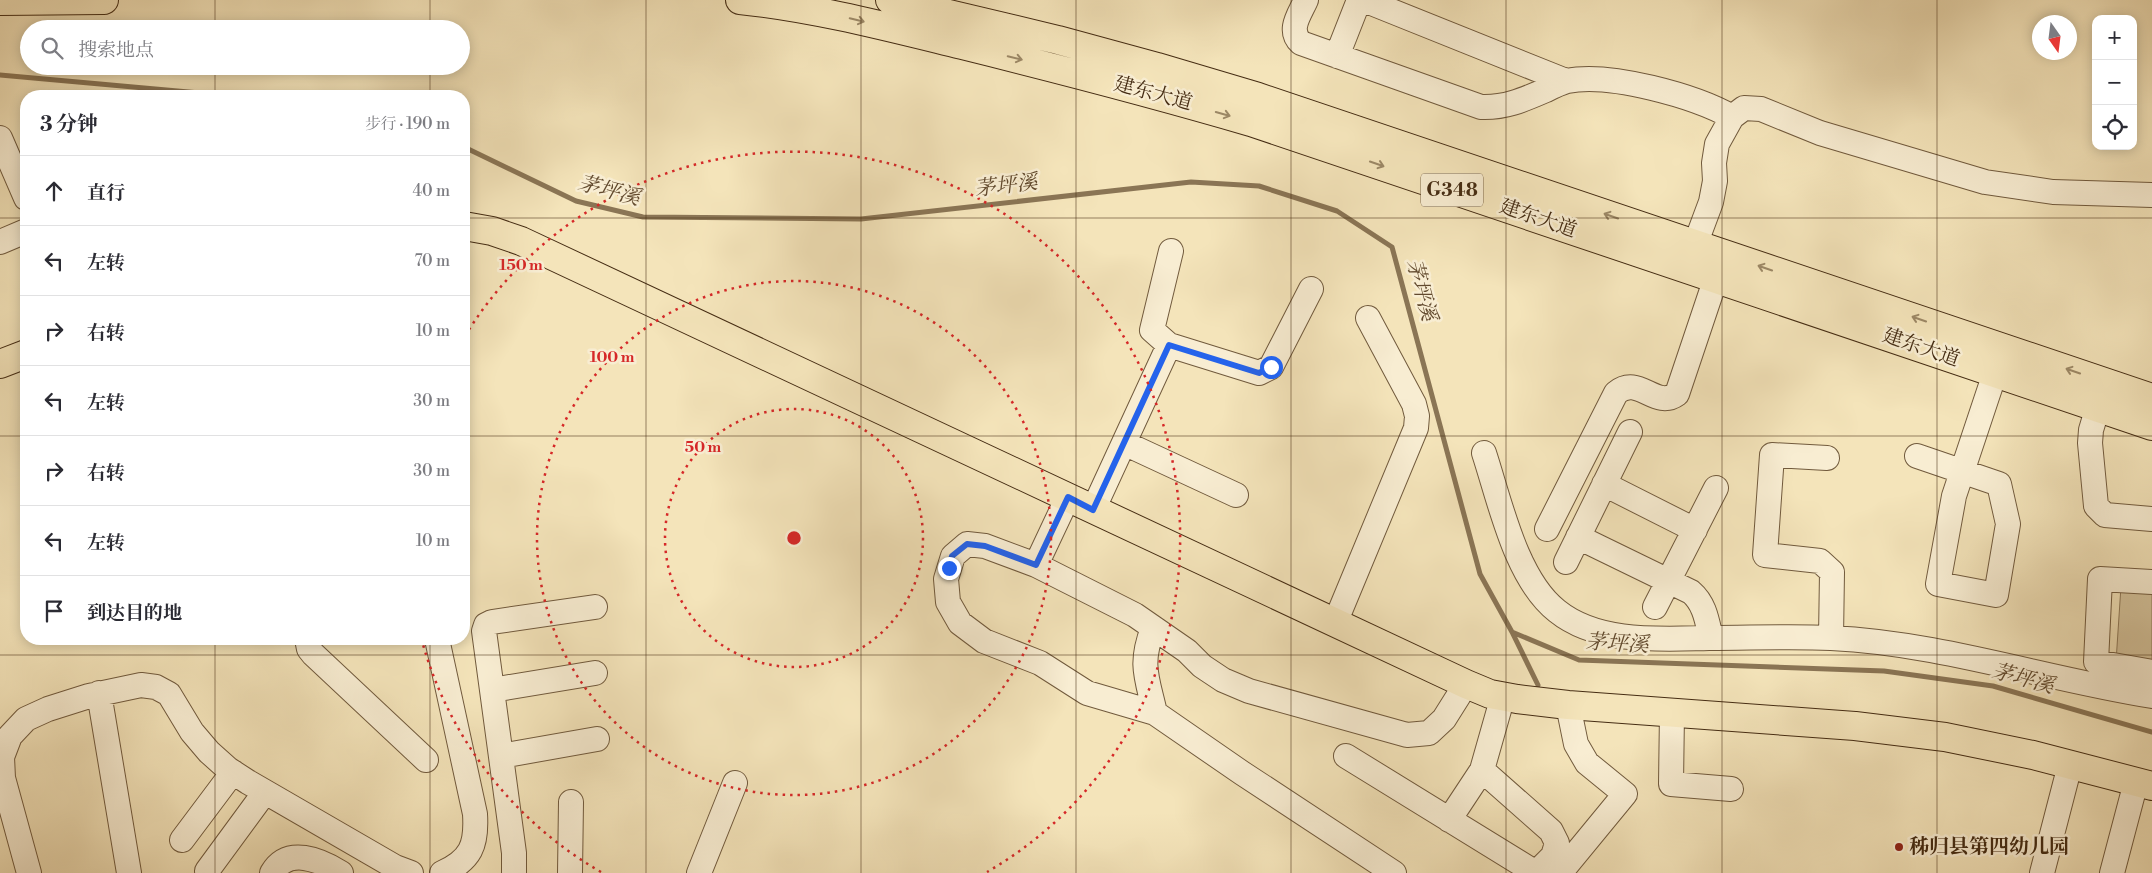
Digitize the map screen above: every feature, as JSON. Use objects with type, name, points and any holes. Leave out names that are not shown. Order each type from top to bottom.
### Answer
[{"type":"main road","points":[[0,1],[104,0]]},
{"type":"main road","name":"建东大道","points":[[740,0],[784,5],[846,17],[1150,92],[1720,266],[2004,348],[2152,398]]},
{"type":"main road","name":"建东大道","points":[[890,0],[1157,66],[1258,97],[1690,256]]},
{"type":"main road","points":[[470,227],[492,231],[520,241],[1490,694],[1568,705],[1898,730],[1988,744],[2144,784]]},
{"type":"main road","name":"建东大道","points":[[1720,266],[1995,373],[2152,426]]},
{"type":"main road","points":[[0,364],[20,356]]},
{"type":"street","points":[[1306,0],[1294,28],[1295,37],[1301,43],[1481,107],[1496,108],[1510,105],[1566,81],[1598,79],[1631,83],[1706,104],[1732,118]]},
{"type":"street","points":[[1337,56],[1359,0]]},
{"type":"street","points":[[1364,0],[1566,81]]},
{"type":"street","points":[[1690,256],[1711,202],[1715,181],[1714,163],[1717,144],[1732,118],[1744,108],[1761,110],[1820,133],[1985,182],[2019,188],[2086,194],[2152,195]]},
{"type":"street","points":[[0,138],[20,184]]},
{"type":"street","points":[[0,242],[20,234]]},
{"type":"street","points":[[1171,250],[1152,330],[1169,345],[1259,373],[1271,367],[1311,289]]},
{"type":"street","points":[[1547,529],[1616,393],[1622,388],[1630,387],[1663,400],[1671,399],[1677,394],[1720,266]]},
{"type":"street","points":[[1335,623],[1416,428],[1417,416],[1414,404],[1368,318]]},
{"type":"street","points":[[1093,510],[1169,345]]},
{"type":"street","points":[[1917,456],[1962,471],[1999,484],[2008,524],[1996,595],[1938,584],[1954,496],[1962,471],[1995,373],[2004,348]]},
{"type":"street","points":[[2105,382],[2091,430],[2090,443],[2096,506],[2105,515],[2152,519]]},
{"type":"street","points":[[1566,562],[1630,432]]},
{"type":"street","points":[[1124,443],[1236,495]]},
{"type":"street","points":[[1484,453],[1521,563],[1542,597],[1558,612],[1575,623],[1593,630],[1655,639],[1831,638],[1878,642],[1930,650],[2152,696]]},
{"type":"street","points":[[1827,458],[1772,455],[1764,555],[1820,561],[1832,572],[1831,638]]},
{"type":"street","points":[[1604,484],[1695,530]]},
{"type":"street","points":[[1656,607],[1716,488]]},
{"type":"street","points":[[1036,565],[1068,497]]},
{"type":"street","points":[[1578,537],[1691,592],[1699,598],[1711,638]]},
{"type":"street","points":[[1394,873],[1155,714],[1087,692],[1040,663],[984,641],[960,623],[948,602],[946,579],[952,556],[967,544],[985,546],[1036,565],[1135,615],[1187,651],[1202,666],[1223,680],[1249,691],[1406,735],[1429,733],[1444,719],[1466,684]]},
{"type":"street","points":[[2152,582],[2100,579],[2096,662],[2152,672]]},
{"type":"street","points":[[514,873],[514,853],[484,631],[486,624],[595,607]]},
{"type":"street","points":[[1153,628],[1145,648],[1144,665],[1155,714]]},
{"type":"street","points":[[308,645],[312,654],[426,760]]},
{"type":"street","points":[[438,645],[471,795],[476,829],[474,844],[466,857],[455,867],[442,873]]},
{"type":"street","points":[[1112,701],[1123,696],[1133,688],[1144,665]]},
{"type":"street","points":[[492,690],[596,673]]},
{"type":"street","points":[[29,873],[3,778],[1,757],[10,736],[26,719],[48,708],[99,693],[141,685],[163,690],[173,699],[185,721],[200,742],[232,772],[395,867],[411,873]]},
{"type":"street","points":[[99,693],[129,873]]},
{"type":"street","points":[[1449,820],[1482,770],[1503,696]]},
{"type":"street","points":[[1560,873],[1625,794],[1586,763],[1576,744],[1568,705]]},
{"type":"street","points":[[1672,713],[1671,784],[1731,789]]},
{"type":"street","points":[[501,756],[597,740]]},
{"type":"street","points":[[1346,756],[1536,873],[1553,856],[1557,843],[1551,831],[1482,770]]},
{"type":"street","points":[[2042,873],[2070,764]]},
{"type":"street","points":[[182,840],[232,772]]},
{"type":"street","points":[[699,873],[735,783]]},
{"type":"street","points":[[2112,873],[2144,784]]},
{"type":"street","points":[[207,871],[265,792]]},
{"type":"street","points":[[570,873],[571,802]]},
{"type":"street","points":[[0,827],[13,873]]},
{"type":"street","points":[[272,873],[281,862],[297,857],[321,863],[341,873]]},
{"type":"shaded area","points":[[2121,586],[2152,588],[2152,665],[2116,662]]},
{"type":"waterway","name":"茅坪溪","points":[[0,75],[166,90]]},
{"type":"waterway","name":"茅坪溪","points":[[470,150],[576,201],[643,217],[861,219],[1191,182],[1259,186],[1337,211],[1392,247],[1480,574],[1512,632],[1579,660],[1884,671],[1993,686],[2152,732]]},
{"type":"waterway","points":[[1512,632],[1538,685]]},
{"type":"place","name":"秭归县第四幼儿园","points":[[1899,847]]},
{"type":"route","points":[[949,568],[952,556],[967,544],[985,546],[1036,565],[1068,497],[1093,510],[1169,345],[1259,373],[1271,367]]}]
